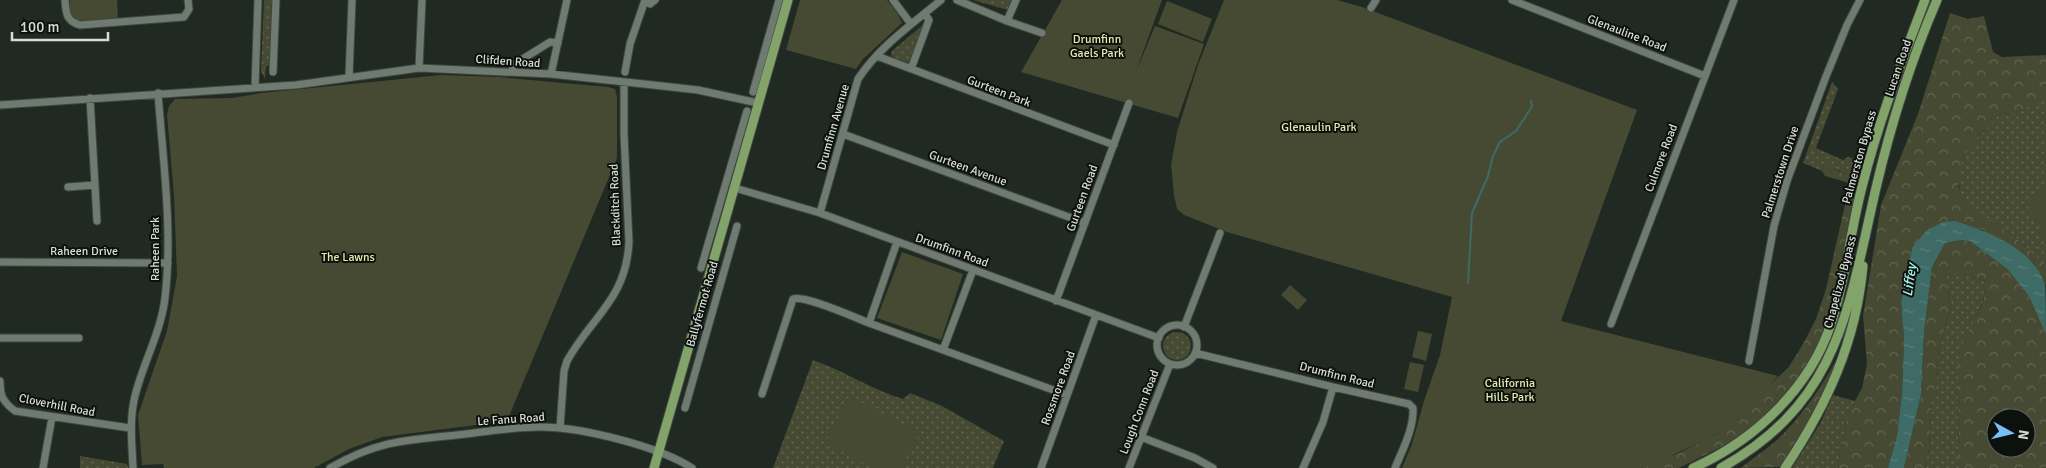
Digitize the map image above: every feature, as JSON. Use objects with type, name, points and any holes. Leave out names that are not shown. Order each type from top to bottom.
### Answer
[{"type":"main road","name":"Ballyfermot Road","points":[[654,468],[683,366],[711,252],[719,241],[758,103],[763,72],[788,0]]},
{"type":"main road","name":"Palmerston Bypass","points":[[1830,325],[1871,153],[1894,81],[1925,0]]},
{"type":"main road","name":"Lucan Road","points":[[1866,234],[1895,118],[1923,33],[1937,0]]},
{"type":"main road","name":"Chapelizod Bypass","points":[[1721,468],[1755,447],[1787,420],[1819,375],[1841,330],[1866,234]]},
{"type":"main road","points":[[1785,468],[1820,412],[1854,327],[1860,298],[1866,234]]},
{"type":"main road","name":"Chapelizod Bypass","points":[[1693,468],[1712,460],[1741,442],[1776,411],[1810,366],[1830,325]]},
{"type":"street","points":[[65,0],[66,16],[70,21],[80,25],[184,17],[188,8],[188,0]]},
{"type":"street","points":[[255,87],[258,0]]},
{"type":"street","points":[[273,72],[276,0]]},
{"type":"street","points":[[349,77],[352,0]]},
{"type":"street","points":[[419,68],[422,0]]},
{"type":"street","points":[[551,74],[567,0]]},
{"type":"street","points":[[625,72],[630,44],[645,1],[650,4],[655,0]]},
{"type":"street","name":"Ballyfermot Road","points":[[753,92],[763,72],[779,0]]},
{"type":"street","points":[[893,0],[911,24]]},
{"type":"street","name":"Drumfinn Avenue","points":[[820,214],[858,79],[870,62],[911,24],[941,0]]},
{"type":"street","points":[[957,0],[1042,33]]},
{"type":"street","points":[[1007,20],[1016,0]]},
{"type":"street","points":[[1370,8],[1376,0]]},
{"type":"street","name":"Glenauline Road","points":[[1512,0],[1705,76]]},
{"type":"street","name":"Culmore Road","points":[[1610,324],[1734,0]]},
{"type":"street","name":"Palmerstown Drive","points":[[1749,361],[1774,226],[1787,181],[1824,79],[1860,0]]},
{"type":"street","points":[[911,69],[930,20],[925,14]]},
{"type":"street","points":[[512,72],[513,65],[550,42],[558,43]]},
{"type":"street","name":"Gurteen Park","points":[[877,56],[1114,145]]},
{"type":"street","name":"Clifden Road","points":[[158,93],[296,85],[419,68],[551,74],[698,90],[758,103]]},
{"type":"street","name":"Blackditch Road","points":[[560,428],[564,371],[567,361],[619,288],[628,259],[624,82]]},
{"type":"street","points":[[0,105],[158,93]]},
{"type":"street","name":"Raheen Park","points":[[133,468],[130,428],[134,398],[157,334],[165,300],[168,263],[166,186],[158,93]]},
{"type":"street","points":[[90,98],[98,221]]},
{"type":"street","name":"Gurteen Road","points":[[1056,301],[1129,104]]},
{"type":"street","name":"Ballyfermot Road","points":[[701,268],[711,252],[716,215],[747,111]]},
{"type":"street","name":"Gurteen Avenue","points":[[843,134],[1085,223]]},
{"type":"street","points":[[734,152],[744,154]]},
{"type":"street","points":[[68,186],[95,185]]},
{"type":"street","name":"Drumfinn Road","points":[[735,188],[820,214],[1159,338]]},
{"type":"street","points":[[716,215],[726,217]]},
{"type":"street","name":"Ballyfermot Road","points":[[685,408],[737,226]]},
{"type":"street","points":[[1184,327],[1220,233]]},
{"type":"street","points":[[719,241],[732,245]]},
{"type":"street","points":[[868,323],[897,242]]},
{"type":"street","name":"Raheen Drive","points":[[0,262],[168,263]]},
{"type":"street","points":[[942,350],[973,270]]},
{"type":"street","points":[[762,394],[794,299],[798,297],[1067,395]]},
{"type":"street","name":"Rossmore Road","points":[[1041,468],[1096,316]]},
{"type":"street","points":[[1172,326],[1184,327],[1194,335],[1196,353],[1188,362],[1176,365],[1170,364],[1160,356],[1158,350],[1159,338],[1162,333],[1172,326]]},
{"type":"street","points":[[0,338],[79,338]]},
{"type":"street","name":"Drumfinn Road","points":[[1196,353],[1408,404],[1413,408],[1413,416],[1407,439],[1395,468]]},
{"type":"street","name":"Lough Conn Road","points":[[1129,468],[1170,364]]},
{"type":"street","points":[[683,366],[696,370]]},
{"type":"street","name":"Cloverhill Road","points":[[0,381],[0,394],[5,404],[15,411],[130,428]]},
{"type":"street","points":[[1302,468],[1323,422],[1333,387]]},
{"type":"street","points":[[43,468],[52,417]]},
{"type":"street","name":"Le Fanu Road","points":[[330,468],[367,449],[388,443],[521,428],[560,428],[658,450],[692,468]]},
{"type":"street","points":[[1141,437],[1195,458],[1213,468]]},
{"type":"green space","points":[[70,0],[117,0],[118,19],[78,21],[70,13]]},
{"type":"green space","points":[[264,0],[273,0],[270,64],[266,67],[265,79],[261,71]]},
{"type":"green space","points":[[800,0],[887,0],[898,14],[902,23],[863,59],[856,69],[786,50]]},
{"type":"green space","points":[[973,0],[1011,0],[1008,10]]},
{"type":"green space","name":"Drumfinn Gaels Park","points":[[1062,0],[1162,0],[1135,74],[1155,26],[1204,44],[1178,118],[1021,72]]},
{"type":"green space","name":"Glenaulin Park","points":[[1224,0],[1337,0],[1362,7],[1637,110],[1561,321],[1778,376],[1734,423],[1705,440],[1645,468],[1402,468],[1412,444],[1440,355],[1452,297],[1227,232],[1184,215],[1177,209],[1171,165],[1177,132],[1198,65]]},
{"type":"green space","points":[[1167,1],[1212,19],[1203,42],[1158,24]]},
{"type":"green space","points":[[1950,13],[1968,19],[1984,16],[1993,52],[2002,57],[2046,55],[2046,99],[2013,113],[1997,114],[1993,123],[1981,133],[1964,155],[1958,186],[1965,203],[2014,236],[2037,257],[2046,270],[2046,285],[2033,263],[1981,229],[1912,248],[1901,302],[1904,338],[1902,393],[1897,435],[1888,468],[1837,468],[1848,414],[1862,388],[1867,364],[1863,316],[1881,205],[1918,114]]},
{"type":"green space","points":[[924,24],[910,65],[895,59],[891,55],[892,51]]},
{"type":"green space","name":"The Lawns","points":[[441,75],[498,77],[608,87],[615,89],[617,97],[617,158],[507,421],[382,437],[349,449],[314,468],[164,468],[163,464],[142,465],[138,415],[167,331],[177,276],[174,196],[167,115],[169,106],[175,99],[232,98],[262,93]]},
{"type":"green space","points":[[1832,82],[1838,89],[1816,148],[1843,160],[1848,157],[1856,159],[1857,162],[1863,152],[1866,161],[1859,186],[1848,175],[1837,170],[1823,167],[1822,171],[1803,163]]},
{"type":"green space","points":[[2044,98],[2046,99],[2046,270],[2014,236],[1967,205],[1961,196],[1959,179],[1962,161],[1967,150],[1994,120],[1997,114],[2013,113]]},
{"type":"green space","points":[[1826,165],[1853,178],[1859,186],[1836,294],[1827,325],[1801,376],[1772,410],[1752,428],[1731,442],[1679,468],[1588,468],[1657,461],[1679,453],[1716,434],[1788,368],[1816,319],[1826,289],[1849,187],[1846,182],[1825,176],[1822,171]]},
{"type":"green space","points":[[2046,189],[2046,241],[2025,200]]},
{"type":"green space","points":[[1961,240],[1970,241],[2007,269],[2029,296],[2046,331],[2046,468],[1959,468],[1958,370],[1960,348],[1983,303],[1985,289],[2004,271],[1984,281],[1965,274],[1945,274],[1951,309],[1938,355],[1937,382],[1932,402],[1929,449],[1925,468],[1904,468],[1921,394],[1924,333],[1932,267],[1945,243]]},
{"type":"green space","points":[[902,252],[963,274],[941,340],[877,318]]},
{"type":"green space","points":[[2007,269],[1985,289],[1983,302],[1972,325],[1958,370],[1959,468],[1925,468],[1929,449],[1932,402],[1937,382],[1938,355],[1951,309],[1945,274],[1965,274],[1984,281]]},
{"type":"green space","points":[[1290,285],[1307,300],[1298,310],[1281,295]]},
{"type":"green space","points":[[1418,331],[1432,334],[1426,361],[1412,357]]},
{"type":"green space","points":[[1177,332],[1187,336],[1191,346],[1187,356],[1177,360],[1167,356],[1163,346],[1167,336]]},
{"type":"green space","points":[[1838,357],[1823,396],[1799,436],[1796,446],[1779,467],[1741,468],[1778,439],[1796,420],[1819,389]]},
{"type":"green space","points":[[813,360],[891,395],[903,399],[910,393],[942,406],[1004,441],[993,468],[773,468]]},
{"type":"green space","points":[[1410,362],[1424,365],[1418,392],[1404,389]]},
{"type":"green space","points":[[1833,395],[1855,401],[1848,415],[1837,468],[1792,468],[1820,424]]},
{"type":"green space","points":[[849,396],[920,433],[901,468],[874,468],[825,443]]},
{"type":"green space","points":[[80,456],[127,464],[128,468],[80,468]]},
{"type":"water","name":"Liffey","points":[[1955,221],[1982,230],[2008,243],[2020,251],[2039,271],[2045,284],[2046,334],[2029,296],[2007,269],[1970,241],[1961,240],[1945,243],[1932,267],[1924,333],[1921,394],[1904,468],[1888,468],[1897,435],[1902,393],[1904,338],[1901,302],[1912,248],[1926,231],[1943,222]]},
{"type":"waterway","points":[[1468,283],[1472,213],[1500,142],[1516,131],[1532,106],[1531,101]]},
{"type":"park label","name":"California Hills Park","points":[[1510,390]]}]
